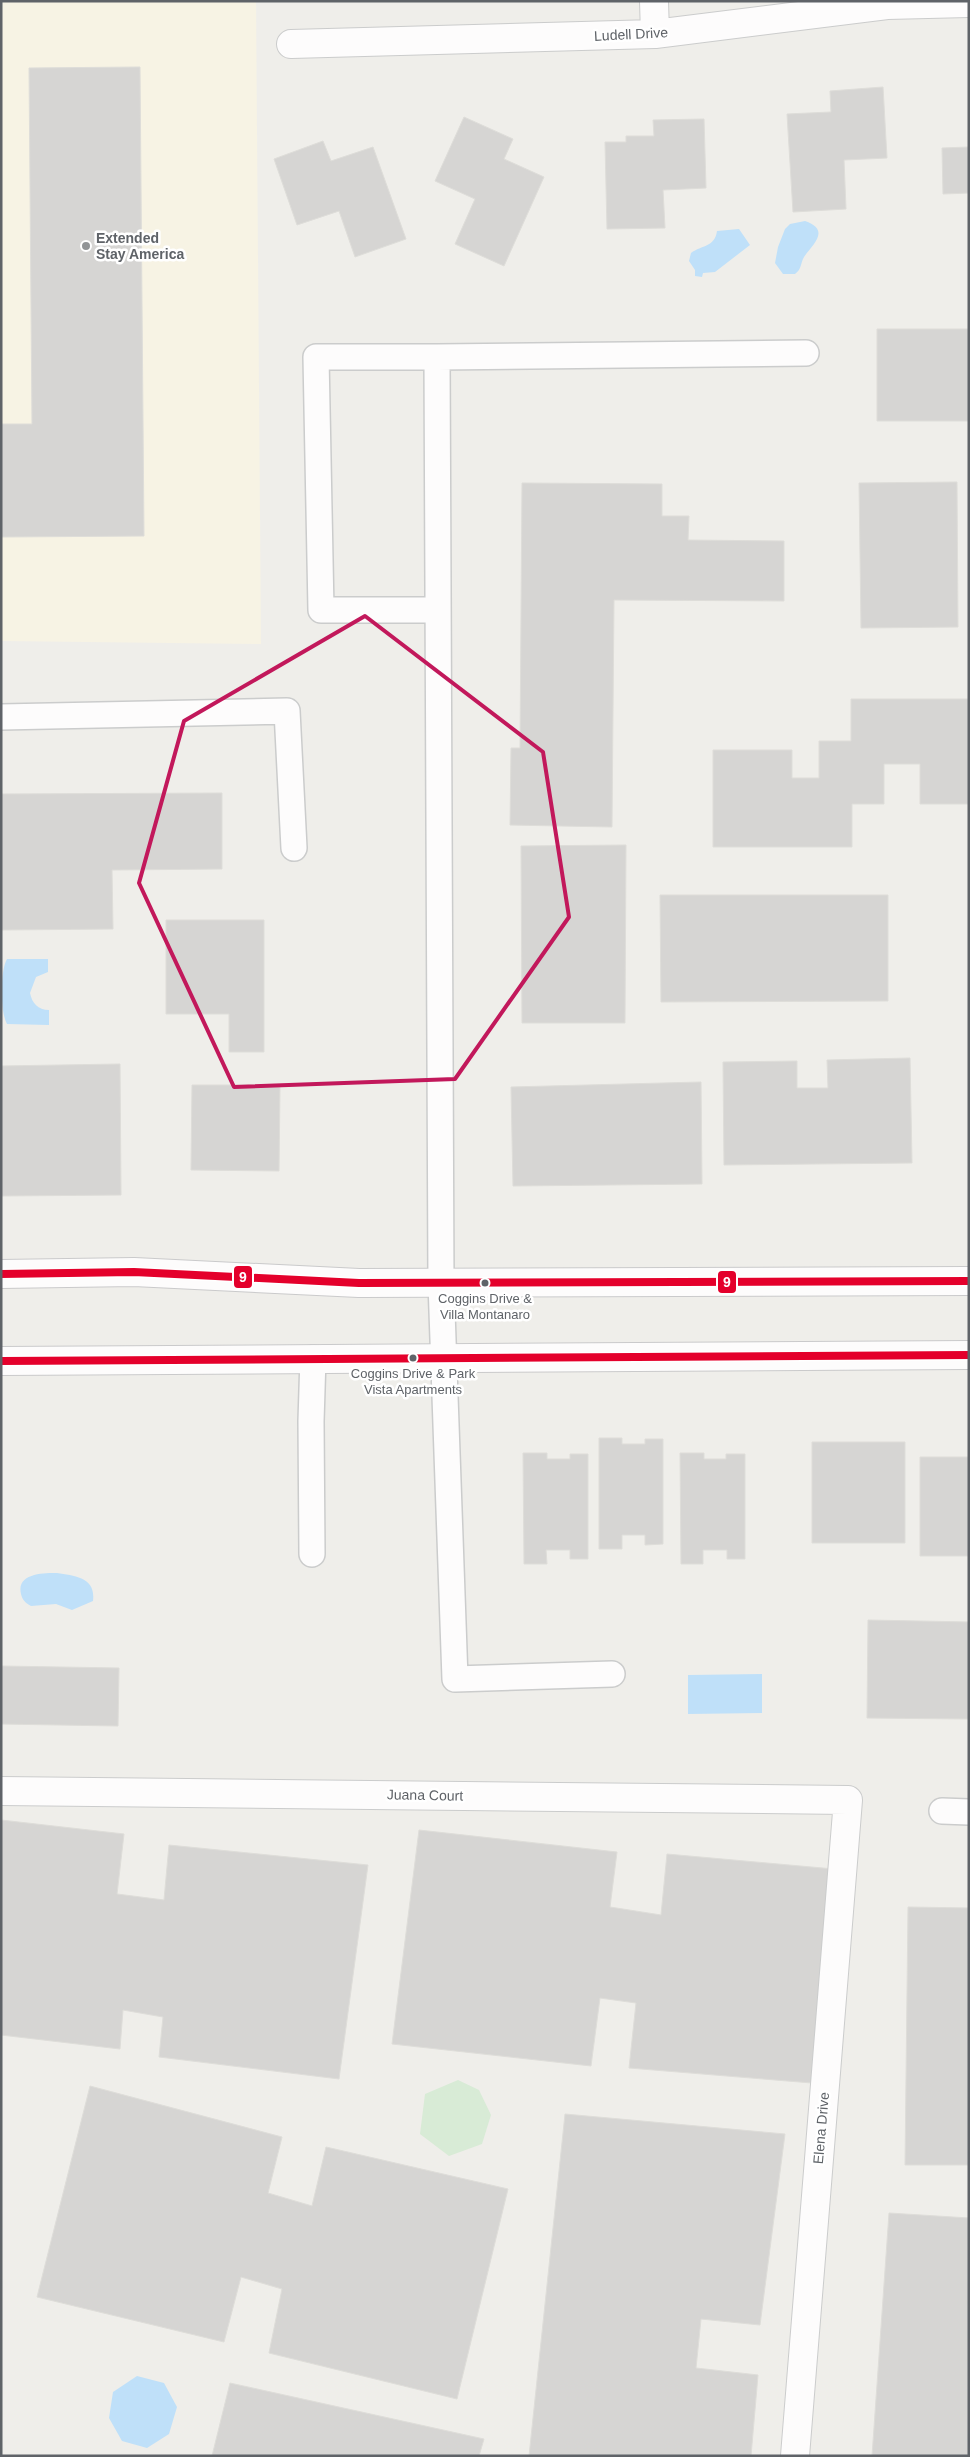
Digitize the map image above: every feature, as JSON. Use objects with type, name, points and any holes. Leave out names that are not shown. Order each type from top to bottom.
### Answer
[{"type":"street","points":[[654,1],[655,34]]},
{"type":"street","name":"Ludell Drive","points":[[291,44],[655,34],[888,5],[969,3]]},
{"type":"street","points":[[1,1274],[134,1272],[359,1283],[969,1281]]},
{"type":"street","points":[[1,1361],[969,1355]]},
{"type":"street","name":"Juana Court","points":[[1,1791],[848,1800]]},
{"type":"street","name":"Elena Drive","points":[[795,2456],[848,1800]]},
{"type":"lane","points":[[438,610],[321,610],[316,357],[437,358],[806,353]]},
{"type":"lane","points":[[437,358],[441,1283],[455,1679],[612,1674]]},
{"type":"lane","points":[[1,717],[288,711],[294,848]]},
{"type":"lane","points":[[312,1554],[310,1421],[313,1358]]},
{"type":"lane","points":[[942,1812],[969,1812]]},
{"type":"highlighted area","points":[[365,616],[543,752],[569,917],[455,1079],[234,1087],[139,883],[184,721]]},
{"type":"shaded area","points":[[1,1],[256,1],[261,644],[1,641]]},
{"type":"green space","points":[[458,2080],[479,2090],[491,2115],[482,2144],[449,2156],[420,2134],[425,2094]]},
{"type":"water","points":[[805,221],[817,229],[818,237],[804,257],[797,272],[795,274],[783,274],[775,263],[778,247],[785,229],[790,224]]},
{"type":"water","points":[[739,229],[750,245],[715,272],[703,273],[702,277],[695,276],[695,270],[689,261],[691,253],[711,243],[717,231]]},
{"type":"water","points":[[7,959],[48,959],[48,972],[36,977],[30,993],[36,1005],[42,1009],[49,1010],[49,1025],[7,1024],[3,1010],[2,991],[3,972]]},
{"type":"water","points":[[45,1573],[77,1577],[88,1582],[93,1593],[93,1601],[72,1610],[56,1604],[31,1606],[24,1601],[21,1596],[21,1587],[27,1578]]},
{"type":"water","points":[[762,1674],[762,1713],[688,1714],[688,1675]]},
{"type":"water","points":[[137,2376],[164,2383],[177,2407],[169,2434],[147,2448],[122,2441],[109,2418],[113,2392]]},
{"type":"building","name":"Extended Stay America","points":[[140,67],[144,536],[1,537],[1,424],[32,424],[29,68]]},
{"type":"building","points":[[883,87],[887,158],[844,160],[846,209],[793,212],[787,114],[831,112],[830,91]]},
{"type":"building","points":[[464,117],[513,139],[504,159],[544,177],[504,266],[455,244],[475,199],[435,181]]},
{"type":"building","points":[[704,119],[706,188],[663,190],[665,228],[607,229],[605,142],[626,142],[626,136],[654,136],[653,120]]},
{"type":"building","points":[[323,141],[331,161],[373,147],[406,239],[355,257],[339,211],[297,225],[274,159]]},
{"type":"building","points":[[969,147],[969,193],[943,194],[942,148]]},
{"type":"building","points":[[877,329],[969,329],[969,421],[877,421]]},
{"type":"building","points":[[957,482],[958,627],[861,628],[859,483]]},
{"type":"building","points":[[522,483],[662,484],[662,516],[689,516],[688,540],[784,541],[784,601],[614,600],[612,827],[510,825],[511,748],[520,748]]},
{"type":"building","points":[[851,699],[969,699],[969,804],[920,804],[920,764],[884,764],[884,804],[852,804],[852,847],[713,847],[713,750],[792,750],[792,778],[819,778],[819,741],[851,741]]},
{"type":"building","points":[[222,793],[222,869],[112,870],[113,929],[1,930],[1,794]]},
{"type":"building","points":[[626,845],[625,1023],[522,1023],[521,846]]},
{"type":"building","points":[[660,895],[888,895],[888,1001],[661,1002]]},
{"type":"building","points":[[166,920],[264,920],[264,1052],[229,1052],[229,1014],[166,1014]]},
{"type":"building","points":[[910,1058],[912,1163],[724,1165],[723,1062],[797,1061],[797,1088],[828,1088],[827,1060]]},
{"type":"building","points":[[120,1064],[121,1195],[1,1196],[1,1066]]},
{"type":"building","points":[[701,1082],[702,1184],[513,1186],[511,1087]]},
{"type":"building","points":[[192,1085],[280,1085],[279,1171],[191,1170]]},
{"type":"building","points":[[599,1438],[622,1438],[622,1444],[645,1444],[645,1439],[663,1439],[663,1544],[645,1545],[645,1535],[622,1535],[622,1549],[599,1549]]},
{"type":"building","points":[[812,1442],[905,1442],[905,1543],[812,1543]]},
{"type":"building","points":[[523,1453],[547,1453],[547,1459],[570,1459],[570,1454],[588,1454],[588,1559],[570,1559],[570,1550],[546,1550],[547,1564],[524,1564]]},
{"type":"building","points":[[680,1453],[704,1453],[704,1459],[726,1459],[726,1454],[745,1454],[745,1559],[727,1559],[727,1550],[703,1550],[703,1564],[681,1564]]},
{"type":"building","points":[[920,1457],[969,1457],[969,1556],[920,1556]]},
{"type":"building","points":[[868,1620],[969,1622],[969,1719],[867,1718]]},
{"type":"building","points":[[1,1666],[119,1668],[118,1726],[1,1724]]},
{"type":"building","points":[[1,1820],[124,1834],[117,1894],[164,1900],[169,1845],[368,1865],[339,2079],[159,2057],[163,2017],[123,2010],[120,2049],[1,2035]]},
{"type":"building","points":[[419,1830],[617,1852],[610,1907],[661,1915],[667,1854],[856,1871],[836,2085],[629,2068],[636,2003],[600,1998],[591,2066],[392,2044]]},
{"type":"building","points":[[908,1907],[969,1908],[969,2165],[905,2165]]},
{"type":"building","points":[[90,2086],[282,2137],[268,2193],[312,2206],[326,2147],[508,2189],[457,2399],[269,2353],[282,2289],[241,2277],[224,2342],[37,2297]]},
{"type":"building","points":[[565,2114],[785,2134],[760,2325],[701,2319],[696,2368],[758,2375],[751,2456],[529,2456]]},
{"type":"building","points":[[889,2213],[969,2218],[969,2456],[872,2456]]},
{"type":"building","points":[[230,2383],[484,2439],[479,2456],[212,2456]]},
{"type":"transit line","name":"9","points":[[1,1274],[134,1272],[359,1283],[969,1281]]},
{"type":"transit line","name":"9","points":[[1,1361],[969,1355]]},
{"type":"place","name":"Extended Stay America","points":[[86,246]]},
{"type":"place","name":"Coggins Drive & Villa Montanaro","points":[[485,1283]]},
{"type":"place","name":"Coggins Drive & Park Vista Apartments","points":[[413,1358]]}]
